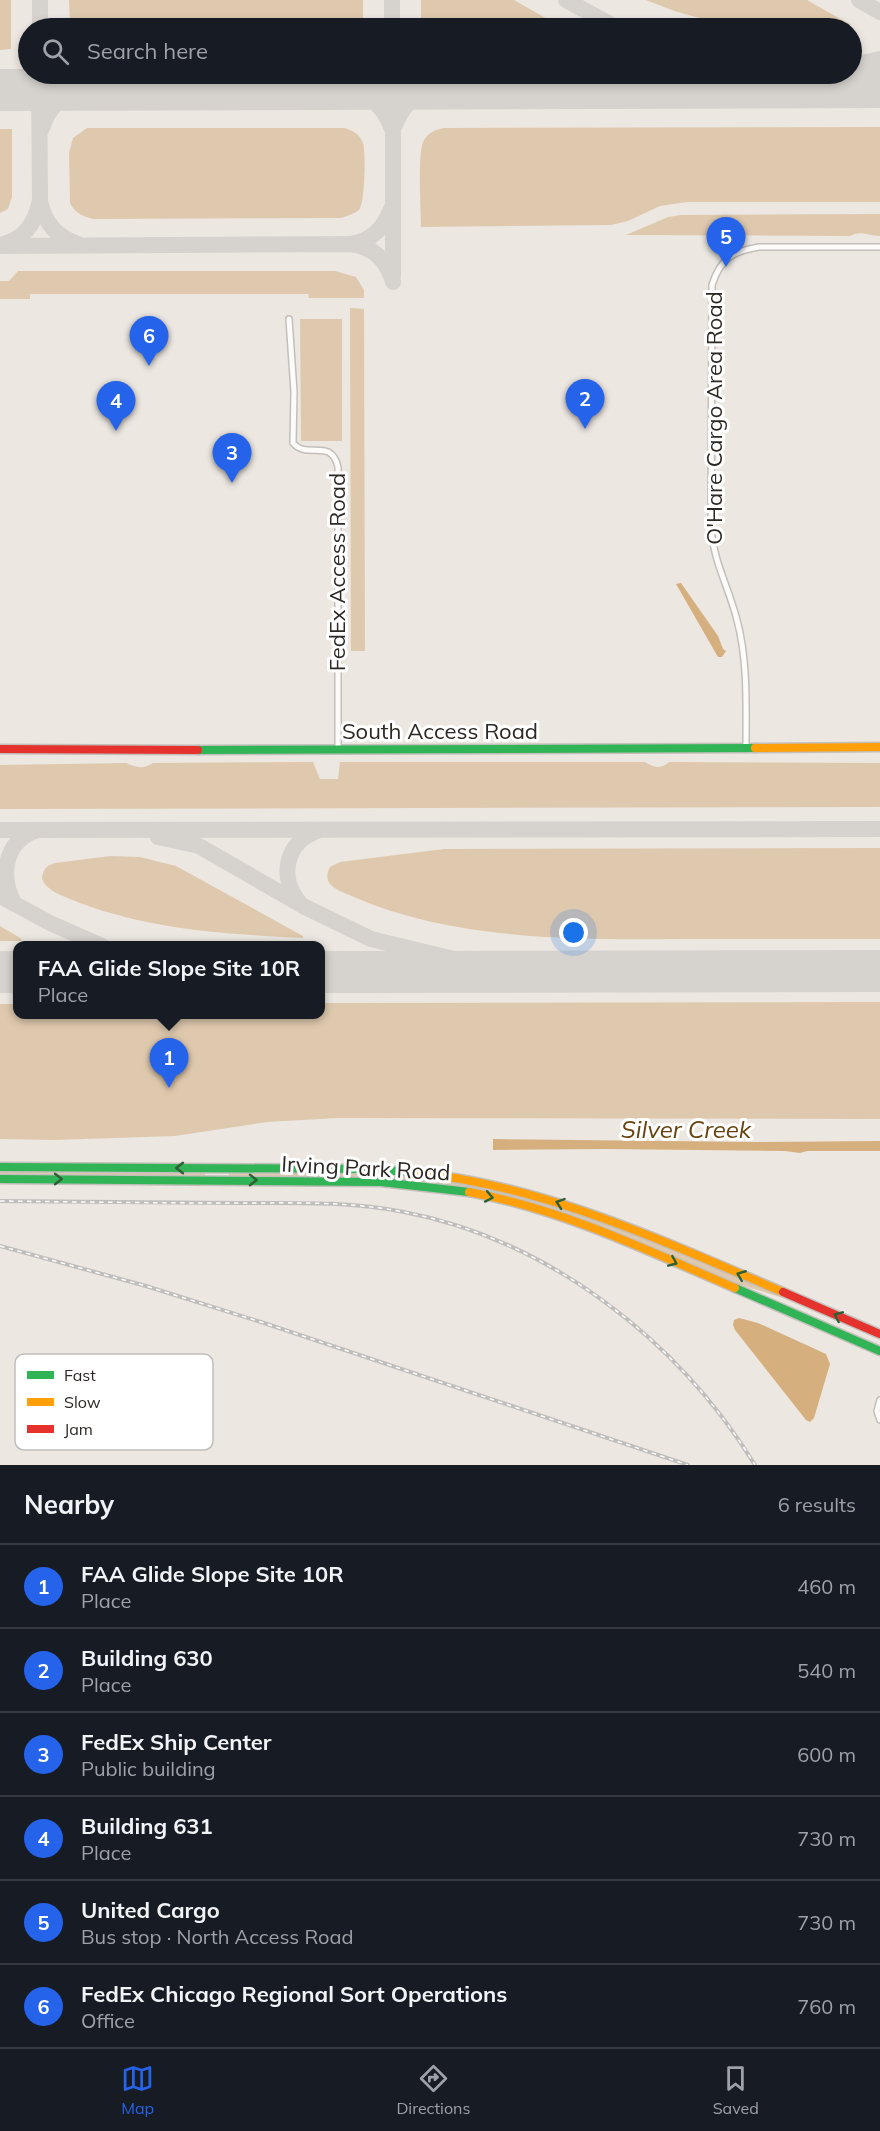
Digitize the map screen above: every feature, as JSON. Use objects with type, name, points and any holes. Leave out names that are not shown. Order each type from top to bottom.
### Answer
[{"type":"main road","name":"South Access Road","points":[[0,749],[880,747]]},
{"type":"main road","name":"Irving Park Road","points":[[0,1167],[370,1169],[417,1172],[501,1186],[582,1211],[880,1334]]},
{"type":"main road","name":"Irving Park Road","points":[[0,1179],[381,1182],[433,1186],[467,1192],[500,1199],[578,1222],[632,1243],[880,1351]]},
{"type":"street","name":"O'Hare Cargo Area Road","points":[[746,748],[745,671],[741,636],[737,617],[717,566],[711,531],[712,285],[720,266],[742,249],[880,247]]},
{"type":"street","name":"FedEx Access Road","points":[[289,320],[294,392],[293,443],[300,449],[323,450],[330,453],[336,459],[338,467],[338,750]]},
{"type":"street","points":[[880,1400],[877,1411],[880,1420]]},
{"type":"shaded area","points":[[0,0],[11,0],[11,49],[0,50]]},
{"type":"shaded area","points":[[69,0],[363,0],[363,18],[70,18]]},
{"type":"shaded area","points":[[421,0],[514,0],[546,18],[421,18]]},
{"type":"shaded area","points":[[646,0],[807,0],[839,18],[700,18]]},
{"type":"shaded area","points":[[880,127],[880,202],[687,202],[660,206],[628,221],[611,225],[421,227],[422,146],[428,135],[444,128]]},
{"type":"shaded area","points":[[87,128],[345,128],[358,135],[363,143],[363,198],[359,210],[341,218],[93,219],[85,217],[79,214],[70,203],[69,153],[73,138]]},
{"type":"shaded area","points":[[0,129],[12,129],[12,197],[8,209],[0,213]]},
{"type":"shaded area","points":[[880,214],[880,236],[861,233],[850,236],[626,235],[668,217],[681,215]]},
{"type":"shaded area","points":[[18,271],[335,271],[356,277],[364,290],[364,298],[309,298],[308,294],[30,294],[30,299],[0,299],[0,281],[9,281]]},
{"type":"shaded area","points":[[350,308],[364,309],[365,651],[351,651]]},
{"type":"shaded area","points":[[300,319],[342,319],[342,441],[301,441]]},
{"type":"shaded area","points":[[681,583],[718,636],[726,651],[722,657],[718,657],[676,584]]},
{"type":"shaded area","points":[[313,762],[320,779],[338,779],[340,762],[645,762],[657,767],[669,762],[880,763],[880,807],[0,809],[0,765],[126,763],[140,767],[153,763]]},
{"type":"shaded area","points":[[880,848],[880,939],[598,939],[514,934],[432,922],[392,911],[338,890],[328,879],[330,867],[340,862],[444,849]]},
{"type":"shaded area","points":[[110,856],[140,857],[176,866],[303,938],[190,929],[134,919],[80,903],[53,891],[42,879],[49,865]]},
{"type":"shaded area","points":[[0,926],[22,939],[21,941],[0,941]]},
{"type":"shaded area","points":[[880,1002],[880,1119],[338,1118],[267,1122],[175,1136],[54,1140],[0,1139],[0,1004],[13,1004],[13,1019],[325,1019],[325,1003]]},
{"type":"shaded area","points":[[493,1139],[880,1141],[880,1151],[807,1151],[800,1153],[606,1149],[493,1150]]},
{"type":"shaded area","points":[[0,1171],[205,1172],[205,1176],[0,1175]]},
{"type":"shaded area","points":[[229,1172],[403,1176],[460,1183],[503,1192],[545,1203],[628,1232],[790,1300],[728,1281],[573,1216],[473,1189],[428,1182],[377,1178],[229,1176]]},
{"type":"shaded area","points":[[739,1318],[758,1323],[826,1354],[830,1364],[814,1418],[810,1422],[806,1420],[735,1330],[734,1320]]},
{"type":"taxiway","points":[[40,0],[40,18]]},
{"type":"taxiway","points":[[392,0],[392,18]]},
{"type":"taxiway","points":[[566,0],[599,18]]},
{"type":"taxiway","points":[[859,0],[880,12]]},
{"type":"taxiway","points":[[862,63],[880,59]]},
{"type":"taxiway","points":[[4,244],[18,238],[29,228],[40,200],[39,84]]},
{"type":"taxiway","points":[[42,128],[47,115],[54,106],[75,90],[67,84]]},
{"type":"taxiway","points":[[350,89],[360,84]]},
{"type":"taxiway","points":[[393,84],[393,276]]},
{"type":"taxiway","points":[[424,84],[434,89]]},
{"type":"taxiway","points":[[664,87],[724,84]]},
{"type":"taxiway","points":[[856,84],[880,86]]},
{"type":"taxiway","points":[[350,89],[375,103],[384,113],[391,127]]},
{"type":"taxiway","points":[[395,125],[410,102],[434,89]]},
{"type":"taxiway","points":[[40,201],[45,216],[53,228],[78,244]]},
{"type":"taxiway","points":[[351,244],[371,237],[381,228],[391,209]]},
{"type":"taxiway","points":[[0,246],[351,244],[366,248],[378,256],[387,267],[393,282]]},
{"type":"taxiway","points":[[0,830],[880,829]]},
{"type":"taxiway","points":[[14,903],[7,882],[8,861],[17,843],[35,831]]},
{"type":"taxiway","points":[[299,902],[289,882],[288,862],[298,844],[306,836],[317,831]]},
{"type":"taxiway","points":[[158,837],[199,846],[305,907],[371,939],[462,961],[604,972]]},
{"type":"taxiway","points":[[0,896],[50,923],[91,941]]},
{"type":"runway","points":[[0,90],[880,87]]},
{"type":"runway","points":[[325,972],[880,971]]},
{"type":"runway","points":[[0,972],[13,972]]},
{"type":"railway","points":[[0,1201],[341,1204],[383,1208],[458,1226],[509,1246],[558,1271],[605,1302],[648,1337],[688,1377],[724,1419],[755,1465]]},
{"type":"railway","points":[[0,1246],[146,1286],[264,1323],[688,1465]]},
{"type":"traffic: fast","points":[[198,750],[755,748]]},
{"type":"traffic: fast","points":[[0,1167],[370,1169],[409,1172]]},
{"type":"traffic: fast","points":[[0,1179],[381,1182],[469,1192]]},
{"type":"traffic: fast","points":[[735,1288],[880,1351]]},
{"type":"traffic: slow","points":[[755,748],[880,747]]},
{"type":"traffic: slow","points":[[409,1172],[458,1179],[554,1202],[647,1235],[783,1292]]},
{"type":"traffic: slow","points":[[469,1192],[504,1199],[605,1232],[735,1288]]},
{"type":"traffic: jam","points":[[0,749],[198,750]]},
{"type":"traffic: jam","points":[[783,1292],[880,1334]]},
{"type":"place","name":"United Cargo","points":[[726,267]]},
{"type":"place","name":"FedEx Chicago Regional Sort Operations","points":[[149,366]]},
{"type":"place","name":"Building 630","points":[[585,429]]},
{"type":"place","name":"Building 631","points":[[116,431]]},
{"type":"place","name":"FedEx Ship Center","points":[[232,483]]},
{"type":"place","name":"FAA Glide Slope Site 10R","points":[[169,1088]]},
{"type":"water label","name":"Silver Creek","points":[[686,1129]]}]
